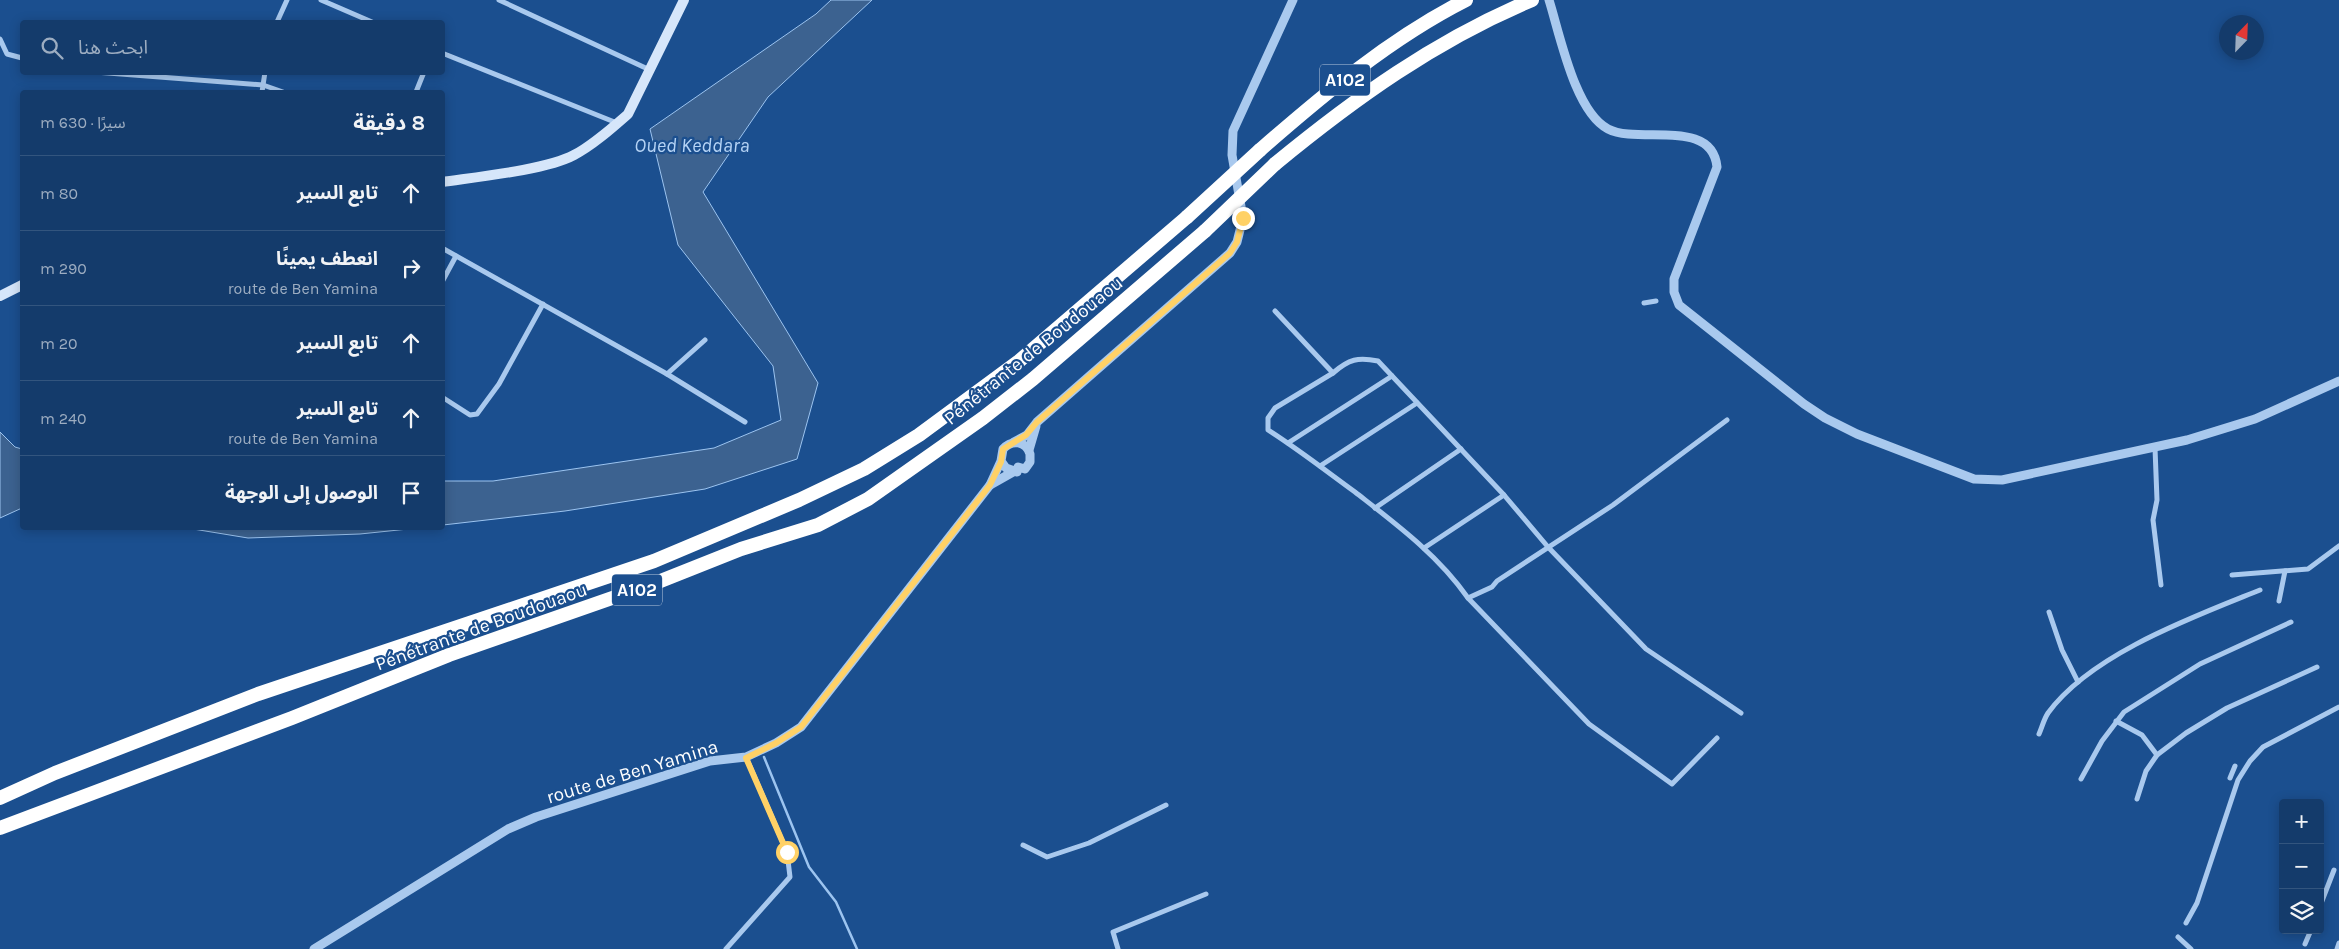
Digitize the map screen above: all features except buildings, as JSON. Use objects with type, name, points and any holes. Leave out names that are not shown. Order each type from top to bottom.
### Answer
[{"type":"highway","name":"Pénétrante de Boudouaou","points":[[0,798],[55,772],[258,694],[654,561],[732,530],[864,469],[919,435],[1018,362],[1188,217],[1260,150],[1318,100],[1434,16],[1466,0]]},
{"type":"highway","name":"Pénétrante de Boudouaou","points":[[0,828],[292,718],[450,655],[658,582],[741,549],[818,525],[868,499],[983,418],[1033,379],[1205,231],[1274,164],[1335,114],[1387,78],[1449,40],[1532,0]]},
{"type":"main road","points":[[445,182],[538,166],[573,156],[617,123],[628,114],[684,0]]},
{"type":"main road","points":[[0,296],[20,286]]},
{"type":"street","points":[[278,20],[287,0]]},
{"type":"street","points":[[321,0],[367,20]]},
{"type":"street","points":[[499,0],[650,70]]},
{"type":"street","points":[[1037,422],[1029,450],[1031,458],[1028,466],[1025,469],[1018,468],[1017,472],[1006,468],[1001,462],[1003,449],[1026,435],[1037,422],[1230,253],[1237,242],[1243,218],[1232,155],[1233,130],[1293,0]]},
{"type":"street","points":[[1549,0],[1576,87],[1591,114],[1598,122],[1611,130],[1627,135],[1692,138],[1702,142],[1711,150],[1717,167],[1674,279],[1676,299],[1679,305],[1804,404],[1857,434],[1974,479],[2002,480],[2154,448],[2255,419],[2339,381]]},
{"type":"street","points":[[0,39],[7,54],[20,57]]},
{"type":"street","points":[[445,54],[617,123]]},
{"type":"street","points":[[134,75],[263,85],[277,90]]},
{"type":"street","points":[[262,90],[265,75]]},
{"type":"street","points":[[417,90],[423,75]]},
{"type":"street","points":[[445,250],[667,374],[745,422]]},
{"type":"street","points":[[445,276],[456,256]]},
{"type":"street","points":[[1644,303],[1656,301]]},
{"type":"street","points":[[445,399],[470,414],[477,414],[499,384],[543,304]]},
{"type":"street","points":[[1275,311],[1332,373]]},
{"type":"street","points":[[667,374],[705,340]]},
{"type":"street","points":[[1717,738],[1672,784],[1589,724],[1468,598],[1454,578],[1409,533],[1320,466],[1268,430],[1268,418],[1275,408],[1332,373],[1343,364],[1362,358],[1378,361],[1504,495],[1548,548],[1646,649],[1741,714]]},
{"type":"street","points":[[1288,443],[1392,376]]},
{"type":"street","points":[[1320,466],[1417,402]]},
{"type":"street","points":[[1468,598],[1492,587],[1497,581],[1612,505],[1727,420]]},
{"type":"street","points":[[1014,442],[1023,444],[1029,450]]},
{"type":"street","points":[[2154,448],[2157,500],[2153,520],[2161,584]]},
{"type":"street","points":[[1375,508],[1461,449]]},
{"type":"street","name":"route de Ben Yamina","points":[[314,949],[508,829],[536,817],[710,761],[746,758],[776,743],[801,727],[990,485],[1001,462]]},
{"type":"street","name":"route de Ben Yamina","points":[[990,485],[1013,472]]},
{"type":"street","points":[[1424,548],[1504,495]]},
{"type":"street","points":[[2232,575],[2308,569],[2339,546]]},
{"type":"street","points":[[2279,601],[2285,571]]},
{"type":"street","points":[[2039,734],[2047,714],[2078,682],[2136,643],[2260,590]]},
{"type":"street","points":[[2050,612],[2062,650],[2078,682]]},
{"type":"street","points":[[2081,779],[2116,721],[2124,712],[2200,664],[2292,622]]},
{"type":"street","points":[[2137,799],[2146,771],[2157,755],[2186,733],[2227,708],[2317,667]]},
{"type":"street","points":[[2186,923],[2197,902],[2238,780],[2250,761],[2263,747],[2339,707]]},
{"type":"street","points":[[2116,721],[2142,735],[2157,755]]},
{"type":"street","points":[[726,949],[790,877],[787,852],[746,758]]},
{"type":"street","points":[[2230,778],[2235,766]]},
{"type":"street","points":[[1023,845],[1047,857],[1089,843],[1166,805]]},
{"type":"street","points":[[2324,896],[2334,870]]},
{"type":"street","points":[[1118,949],[1113,932],[1206,894]]},
{"type":"street","points":[[2305,944],[2309,934]]},
{"type":"street","points":[[2178,937],[2191,949]]},
{"type":"street","points":[[2337,949],[2339,943]]},
{"type":"water","name":"Oued Keddara","points":[[831,0],[872,0],[768,97],[703,192],[818,383],[797,459],[705,489],[565,511],[445,525],[445,481],[493,481],[714,448],[781,420],[773,366],[678,245],[650,129],[816,14]]},
{"type":"water","points":[[0,432],[15,447],[20,448],[20,509],[0,518]]},
{"type":"water","points":[[199,530],[399,530],[360,534],[248,538]]},
{"type":"waterway","points":[[764,757],[809,867],[836,902],[857,949]]},
{"type":"route","points":[[787,852],[746,758],[776,743],[801,727],[990,485],[1001,462],[1000,457],[1003,449],[1026,435],[1037,422],[1230,253],[1237,242],[1243,218]]}]
